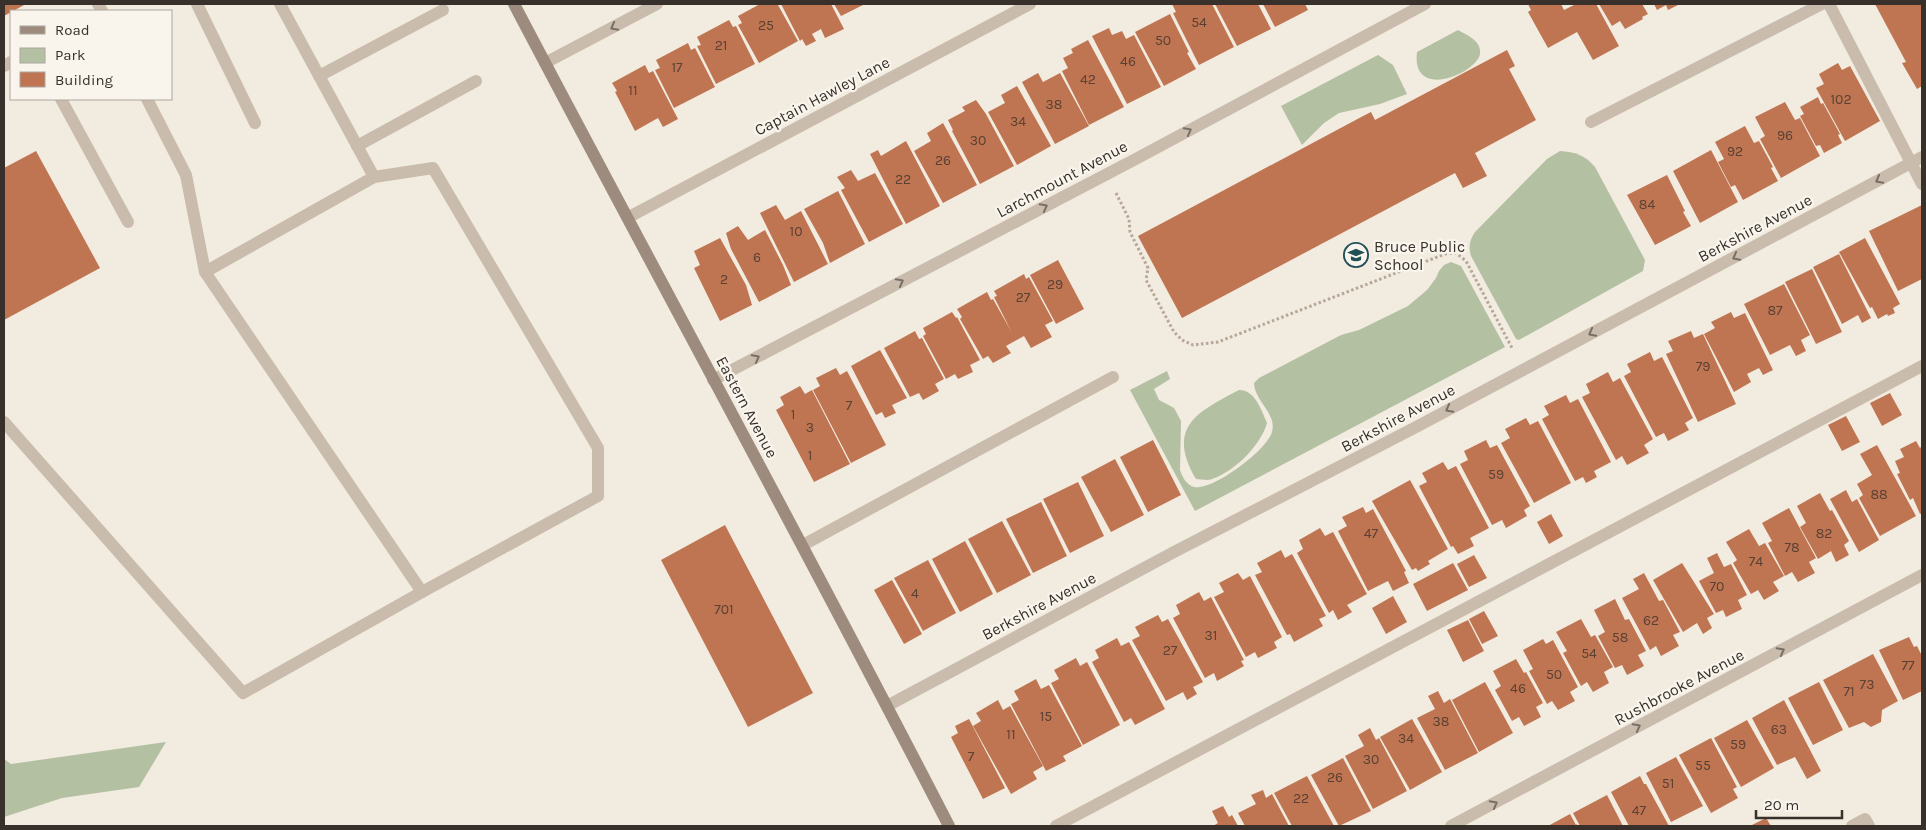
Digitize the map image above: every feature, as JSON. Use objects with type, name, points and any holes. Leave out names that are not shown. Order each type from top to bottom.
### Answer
[{"type":"main road","name":"Eastern Avenue","points":[[514,4],[713,380],[803,544],[949,826]]},
{"type":"street","points":[[198,4],[255,123]]},
{"type":"street","points":[[545,63],[657,4]]},
{"type":"street","name":"Captain Hawley Lane","points":[[628,217],[1030,4]]},
{"type":"street","name":"Larchmount Avenue","points":[[713,380],[1132,161],[1425,4]]},
{"type":"street","points":[[1591,122],[1822,4]]},
{"type":"street","points":[[1828,4],[1916,160],[1922,184]]},
{"type":"street","points":[[283,5],[374,178]]},
{"type":"street","points":[[319,76],[443,10]]},
{"type":"street","points":[[357,146],[476,81]]},
{"type":"street","points":[[62,100],[128,222]]},
{"type":"street","points":[[148,100],[186,175],[205,272],[422,592]]},
{"type":"street","name":"Berkshire Avenue","points":[[887,706],[1174,552],[1418,426],[1916,160]]},
{"type":"street","points":[[4,422],[243,693],[598,496],[598,448],[433,168],[374,178],[205,272]]},
{"type":"street","points":[[1056,826],[1922,366]]},
{"type":"street","points":[[803,544],[1113,377]]},
{"type":"street","name":"Rushbrooke Avenue","points":[[1451,826],[1922,575]]},
{"type":"street","points":[[1852,826],[1866,819],[1869,826]]},
{"type":"path","points":[[1115,190],[1129,219],[1130,232],[1148,268],[1146,280],[1174,332],[1182,340],[1193,345],[1218,342],[1445,254],[1456,253],[1466,262],[1512,348]]},
{"type":"green space","points":[[1458,30],[1469,36],[1479,45],[1480,54],[1476,62],[1468,69],[1445,79],[1433,79],[1424,76],[1418,67],[1417,52]]},
{"type":"green space","points":[[1378,55],[1393,65],[1407,94],[1380,104],[1339,113],[1324,123],[1302,145],[1281,106]]},
{"type":"green space","points":[[1560,151],[1579,155],[1595,167],[1645,260],[1643,271],[1519,340],[1516,339],[1471,256],[1470,243],[1475,232],[1547,159]]},
{"type":"green space","points":[[1451,262],[1461,266],[1505,347],[1195,511],[1130,390],[1167,371],[1170,379],[1154,389],[1159,400],[1174,408],[1181,421],[1180,470],[1191,486],[1203,487],[1214,483],[1250,458],[1268,440],[1272,432],[1273,425],[1269,413],[1255,390],[1254,383],[1259,378],[1341,335],[1359,330],[1408,306],[1427,290],[1444,265]]},
{"type":"green space","points":[[1239,390],[1249,393],[1257,401],[1267,423],[1264,431],[1246,457],[1229,470],[1210,480],[1196,479],[1184,446],[1185,434],[1190,423],[1210,406]]},
{"type":"green space","points":[[166,742],[139,787],[62,798],[4,817],[4,759],[11,764]]},
{"type":"building","points":[[4,4],[26,4],[15,10],[10,10],[10,13],[4,16]]},
{"type":"building","points":[[760,4],[778,5],[798,41],[759,63],[738,25],[742,23],[738,16]]},
{"type":"building","points":[[781,4],[831,4],[844,29],[825,38],[821,29],[812,34],[816,41],[806,46],[802,39],[800,41]]},
{"type":"building","points":[[834,4],[865,4],[841,16]]},
{"type":"building","points":[[1172,4],[1212,4],[1234,47],[1199,65],[1173,13],[1176,12]]},
{"type":"building","points":[[1215,4],[1258,4],[1271,29],[1237,46]]},
{"type":"building","points":[[1263,4],[1305,4],[1308,10],[1275,27]]},
{"type":"building","points":[[1528,4],[1561,4],[1564,10],[1576,4],[1596,4],[1619,46],[1593,60],[1577,32],[1548,48],[1528,12],[1531,10]]},
{"type":"building","points":[[1599,4],[1642,4],[1648,14],[1625,29],[1620,21],[1612,26]]},
{"type":"building","points":[[1654,4],[1680,4],[1668,10],[1666,5],[1657,10]]},
{"type":"building","points":[[1875,4],[1922,4],[1922,86],[1917,89],[1902,63],[1906,62]]},
{"type":"building","points":[[1170,14],[1196,69],[1164,86],[1135,32]]},
{"type":"building","points":[[729,20],[733,27],[736,26],[755,64],[716,84],[697,46],[701,45],[697,37]]},
{"type":"building","points":[[1109,28],[1112,35],[1122,31],[1126,39],[1134,35],[1161,87],[1127,104],[1092,36]]},
{"type":"building","points":[[1088,40],[1124,107],[1089,125],[1062,71],[1068,68],[1063,58],[1073,53],[1071,49]]},
{"type":"building","points":[[688,43],[691,50],[695,48],[715,87],[674,108],[655,70],[660,68],[656,60]]},
{"type":"building","points":[[1507,50],[1515,66],[1509,69],[1536,120],[1475,153],[1487,176],[1463,188],[1455,173],[1182,318],[1138,236],[1365,115],[1371,112],[1375,120]]},
{"type":"building","points":[[1838,63],[1842,70],[1850,66],[1880,121],[1845,141],[1816,88],[1824,84],[1819,74]]},
{"type":"building","points":[[645,65],[649,73],[653,71],[678,119],[663,127],[658,118],[635,131],[612,83]]},
{"type":"building","points":[[1038,73],[1043,82],[1060,73],[1089,126],[1055,144],[1022,82]]},
{"type":"building","points":[[1017,86],[1051,146],[1017,165],[988,112],[1005,103],[1001,95]]},
{"type":"building","points":[[1818,97],[1840,134],[1838,135],[1842,143],[1824,153],[1820,145],[1816,146],[1800,116],[1804,114],[1800,107]]},
{"type":"building","points":[[976,100],[986,114],[1014,166],[980,184],[948,120],[965,111],[962,107]]},
{"type":"building","points":[[1785,102],[1795,120],[1800,118],[1820,156],[1781,178],[1760,139],[1765,136],[1755,117]]},
{"type":"building","points":[[943,123],[977,185],[943,203],[914,151],[931,141],[927,133]]},
{"type":"building","points":[[1745,126],[1754,143],[1759,141],[1778,181],[1743,200],[1735,185],[1731,187],[1718,162],[1724,159],[1715,142]]},
{"type":"building","points":[[906,141],[940,206],[906,224],[870,154],[878,150],[881,156]]},
{"type":"building","points":[[1711,150],[1738,202],[1700,223],[1673,171]]},
{"type":"building","points":[[36,151],[100,268],[4,320],[4,168]]},
{"type":"building","points":[[851,170],[858,181],[875,173],[903,224],[869,242],[841,190],[845,188],[837,177]]},
{"type":"building","points":[[1667,175],[1691,226],[1655,245],[1627,195]]},
{"type":"building","points":[[838,191],[865,244],[830,263],[823,243],[804,209]]},
{"type":"building","points":[[776,205],[785,220],[801,211],[828,264],[794,282],[760,213]]},
{"type":"building","points":[[1922,205],[1922,279],[1898,291],[1869,231]]},
{"type":"building","points":[[738,226],[748,240],[765,230],[791,285],[759,302],[731,249],[726,233]]},
{"type":"building","points":[[720,238],[746,285],[752,305],[720,321],[694,268],[700,265],[694,251]]},
{"type":"building","points":[[1865,238],[1900,304],[1893,308],[1895,313],[1888,316],[1887,314],[1878,319],[1839,252]]},
{"type":"building","points":[[1839,254],[1871,318],[1862,323],[1858,315],[1842,324],[1813,267]]},
{"type":"building","points":[[1058,260],[1084,309],[1056,324],[1030,275]]},
{"type":"building","points":[[1812,269],[1842,332],[1816,344],[1785,282]]},
{"type":"building","points":[[1024,274],[1026,279],[1029,277],[1053,321],[1045,325],[1052,337],[1031,348],[1024,336],[1006,346],[1011,353],[993,363],[988,356],[983,359],[960,319],[962,317],[957,309],[987,292],[1011,331],[994,297],[997,296],[994,291]]},
{"type":"building","points":[[1784,284],[1810,335],[1801,340],[1806,351],[1796,356],[1790,345],[1770,355],[1744,304]]},
{"type":"building","points":[[952,312],[957,317],[980,360],[970,365],[973,372],[958,379],[955,374],[946,379],[923,336],[926,334],[923,328]]},
{"type":"building","points":[[1731,312],[1734,318],[1745,313],[1773,370],[1763,375],[1759,368],[1747,374],[1751,382],[1734,392],[1704,334],[1715,328],[1711,322]]},
{"type":"building","points":[[915,331],[919,339],[922,338],[944,379],[935,384],[939,391],[923,400],[919,393],[910,397],[884,348]]},
{"type":"building","points":[[1691,331],[1694,338],[1703,334],[1736,404],[1698,422],[1666,354],[1673,351],[1668,341]]},
{"type":"building","points":[[880,350],[907,398],[892,405],[896,413],[885,418],[882,412],[876,415],[851,366]]},
{"type":"building","points":[[1650,352],[1654,361],[1662,357],[1693,418],[1685,423],[1689,430],[1668,441],[1664,433],[1656,437],[1624,376],[1631,372],[1627,364]]},
{"type":"building","points":[[836,368],[840,375],[847,371],[886,445],[851,463],[813,390],[820,386],[816,378]]},
{"type":"building","points":[[1608,372],[1613,382],[1620,378],[1653,439],[1644,445],[1649,453],[1627,465],[1622,456],[1616,460],[1582,397],[1590,393],[1586,384]]},
{"type":"building","points":[[800,386],[805,394],[812,390],[850,464],[814,482],[776,410],[784,405],[780,397]]},
{"type":"building","points":[[1890,393],[1902,415],[1882,426],[1870,403]]},
{"type":"building","points":[[1566,395],[1570,403],[1578,399],[1611,462],[1594,471],[1597,477],[1586,483],[1583,477],[1575,481],[1542,419],[1549,415],[1544,406]]},
{"type":"building","points":[[1846,416],[1860,442],[1842,451],[1828,425]]},
{"type":"building","points":[[1526,418],[1530,425],[1538,421],[1571,483],[1534,503],[1501,443],[1510,438],[1505,429]]},
{"type":"building","points":[[1153,440],[1181,495],[1148,512],[1120,457]]},
{"type":"building","points":[[1486,440],[1490,448],[1497,445],[1530,506],[1524,510],[1527,516],[1506,528],[1502,520],[1492,525],[1460,464],[1468,460],[1464,451]]},
{"type":"building","points":[[1916,441],[1920,448],[1922,446],[1922,513],[1920,514],[1913,498],[1910,500],[1897,474],[1900,473],[1895,461],[1904,457],[1900,449]]},
{"type":"building","points":[[1877,445],[1916,516],[1880,536],[1859,498],[1863,495],[1857,484],[1872,475],[1860,454]]},
{"type":"building","points":[[1115,459],[1144,515],[1111,532],[1081,477]]},
{"type":"building","points":[[1443,462],[1448,470],[1456,466],[1489,528],[1470,538],[1474,546],[1458,554],[1453,546],[1451,547],[1419,486],[1427,482],[1422,473]]},
{"type":"building","points":[[1410,480],[1448,549],[1428,561],[1430,564],[1418,571],[1416,568],[1412,570],[1372,501]]},
{"type":"building","points":[[1078,482],[1104,536],[1070,553],[1043,499]]},
{"type":"building","points":[[1846,490],[1852,502],[1857,499],[1879,540],[1859,552],[1830,499]]},
{"type":"building","points":[[1820,493],[1849,541],[1844,545],[1849,555],[1836,562],[1831,551],[1818,559],[1800,527],[1806,523],[1797,506]]},
{"type":"building","points":[[1041,502],[1067,556],[1033,573],[1006,519]]},
{"type":"building","points":[[1363,507],[1366,513],[1373,509],[1406,571],[1404,572],[1409,583],[1393,591],[1388,581],[1368,591],[1338,531],[1347,526],[1342,517]]},
{"type":"building","points":[[1789,508],[1816,558],[1809,562],[1815,573],[1798,582],[1792,572],[1785,576],[1768,543],[1772,541],[1762,523]]},
{"type":"building","points":[[1551,514],[1563,536],[1549,544],[1537,522]]},
{"type":"building","points":[[1002,521],[1031,575],[997,593],[968,539]]},
{"type":"building","points":[[725,525],[813,693],[748,727],[661,560]]},
{"type":"building","points":[[1320,528],[1325,536],[1333,532],[1367,594],[1347,605],[1352,612],[1338,620],[1333,610],[1329,613],[1297,553],[1303,549],[1299,540]]},
{"type":"building","points":[[1749,529],[1759,546],[1765,543],[1784,576],[1773,582],[1779,591],[1764,600],[1758,590],[1751,594],[1733,563],[1737,560],[1726,542]]},
{"type":"building","points":[[965,541],[993,594],[960,612],[932,559]]},
{"type":"building","points":[[1281,550],[1285,558],[1292,554],[1326,616],[1319,619],[1323,626],[1294,642],[1290,634],[1287,635],[1255,575],[1262,572],[1257,563]]},
{"type":"building","points":[[1717,553],[1724,567],[1731,564],[1747,595],[1738,600],[1742,609],[1726,617],[1723,610],[1716,613],[1699,581],[1714,573],[1707,558]]},
{"type":"building","points":[[1474,555],[1487,578],[1469,587],[1457,564]]},
{"type":"building","points":[[928,560],[956,613],[923,631],[894,578]]},
{"type":"building","points":[[1453,563],[1468,590],[1427,611],[1413,584]]},
{"type":"building","points":[[1682,563],[1714,614],[1707,618],[1712,628],[1703,634],[1697,623],[1683,632],[1653,580]]},
{"type":"building","points":[[1238,573],[1243,580],[1250,576],[1282,637],[1274,642],[1277,648],[1258,658],[1255,652],[1246,657],[1214,597],[1224,592],[1219,583]]},
{"type":"building","points":[[1644,573],[1659,601],[1663,600],[1680,632],[1673,635],[1679,646],[1661,656],[1656,646],[1650,650],[1622,598],[1639,589],[1633,579]]},
{"type":"building","points":[[892,580],[922,634],[904,644],[874,590]]},
{"type":"building","points":[[1199,592],[1204,601],[1211,597],[1244,660],[1241,661],[1244,666],[1217,681],[1214,673],[1205,678],[1173,618],[1180,614],[1176,605]]},
{"type":"building","points":[[1393,596],[1407,622],[1386,634],[1372,608]]},
{"type":"building","points":[[1615,599],[1625,620],[1629,619],[1646,651],[1638,655],[1644,666],[1627,675],[1622,665],[1615,668],[1598,636],[1605,632],[1594,610]]},
{"type":"building","points":[[1484,611],[1498,636],[1482,644],[1469,619]]},
{"type":"building","points":[[1158,615],[1162,622],[1168,619],[1203,682],[1193,687],[1197,694],[1187,700],[1183,692],[1166,701],[1132,640],[1140,636],[1135,627]]},
{"type":"building","points":[[1581,619],[1591,637],[1595,635],[1613,667],[1604,672],[1609,683],[1593,692],[1587,682],[1581,686],[1563,653],[1567,651],[1556,632]]},
{"type":"building","points":[[1468,620],[1484,651],[1463,662],[1447,630]]},
{"type":"building","points":[[1909,637],[1914,647],[1917,646],[1922,656],[1922,691],[1903,700],[1879,650]]},
{"type":"building","points":[[1117,638],[1121,646],[1129,642],[1165,709],[1135,725],[1131,718],[1124,722],[1092,662],[1099,658],[1095,650]]},
{"type":"building","points":[[1543,639],[1546,644],[1553,640],[1578,687],[1570,692],[1575,701],[1558,710],[1552,701],[1547,704],[1529,671],[1533,669],[1523,650]]},
{"type":"building","points":[[1873,654],[1898,701],[1882,710],[1881,722],[1871,727],[1864,722],[1849,728],[1823,680]]},
{"type":"building","points":[[1076,658],[1080,666],[1087,662],[1120,725],[1083,745],[1051,683],[1059,679],[1054,670]]},
{"type":"building","points":[[1516,659],[1524,673],[1526,672],[1543,703],[1536,707],[1541,717],[1524,726],[1519,717],[1512,721],[1495,690],[1501,686],[1493,671]]},
{"type":"building","points":[[1036,679],[1041,689],[1049,685],[1082,746],[1063,756],[1066,761],[1046,771],[1011,704],[1019,700],[1014,691]]},
{"type":"building","points":[[1485,682],[1513,733],[1479,752],[1452,700]]},
{"type":"building","points":[[1819,682],[1843,730],[1813,745],[1788,698]]},
{"type":"building","points":[[1438,691],[1444,703],[1450,699],[1478,753],[1445,770],[1417,718],[1435,709],[1428,696]]},
{"type":"building","points":[[998,700],[1003,710],[1010,706],[1043,766],[1033,772],[1037,779],[1011,794],[973,726],[981,721],[976,713]]},
{"type":"building","points":[[1784,700],[1821,771],[1807,779],[1795,757],[1777,765],[1752,718]]},
{"type":"building","points":[[969,719],[1005,788],[983,799],[951,737],[958,733],[955,726]]},
{"type":"building","points":[[1412,719],[1442,772],[1410,790],[1380,737]]},
{"type":"building","points":[[1747,720],[1774,768],[1741,787],[1714,738]]},
{"type":"building","points":[[1370,728],[1376,740],[1379,738],[1407,791],[1373,809],[1345,756],[1364,746],[1358,735]]},
{"type":"building","points":[[1711,738],[1737,787],[1733,789],[1738,798],[1711,813],[1679,755]]},
{"type":"building","points":[[1676,757],[1703,806],[1671,822],[1646,773]]},
{"type":"building","points":[[1343,758],[1371,811],[1339,826],[1311,775]]},
{"type":"building","points":[[1307,776],[1334,826],[1292,826],[1274,793]]},
{"type":"building","points":[[1640,776],[1669,826],[1629,826],[1611,792]]},
{"type":"building","points":[[1263,790],[1266,798],[1272,794],[1289,826],[1245,826],[1238,813],[1256,804],[1251,795]]},
{"type":"building","points":[[1607,795],[1623,826],[1580,826],[1573,813]]},
{"type":"building","points":[[1223,806],[1229,817],[1232,815],[1238,826],[1213,826],[1218,823],[1212,811]]},
{"type":"building","points":[[1570,814],[1578,826],[1548,826]]},
{"type":"building","points":[[1766,818],[1771,826],[1750,826]]},
{"type":"place","name":"Bruce Public School","points":[[1356,255]]}]
